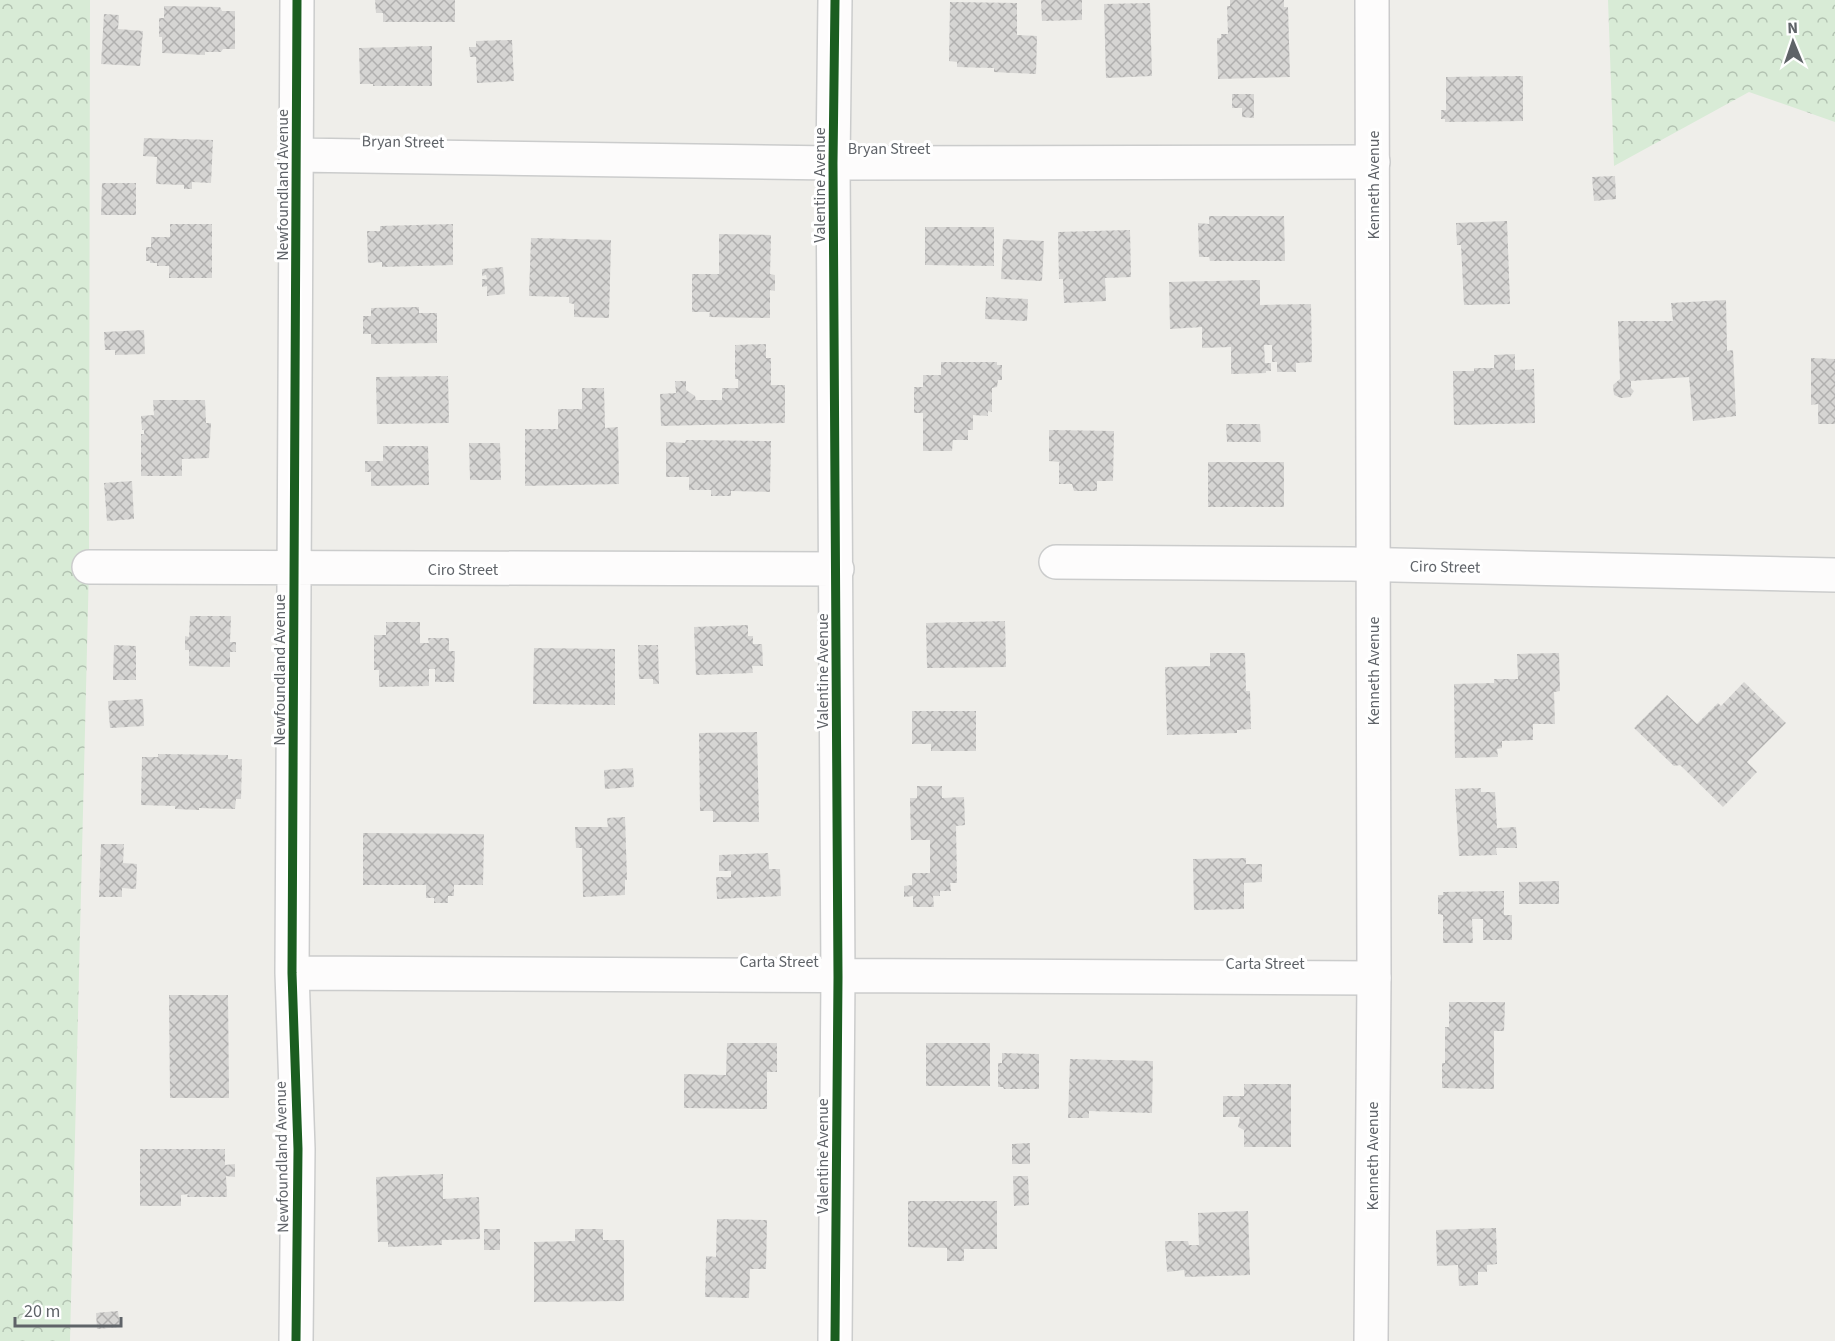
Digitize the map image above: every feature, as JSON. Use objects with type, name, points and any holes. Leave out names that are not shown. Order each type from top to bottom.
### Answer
[{"type":"street","name":"Newfoundland Avenue","points":[[296,1341],[298,1149],[292,973],[297,0]]},
{"type":"street","name":"Valentine Avenue","points":[[835,0],[838,977],[835,1341]]},
{"type":"street","name":"Kenneth Avenue","points":[[1371,1341],[1374,978],[1372,0]]},
{"type":"street","name":"Bryan Street","points":[[297,155],[834,163],[1372,162]]},
{"type":"street","name":"Ciro Street","points":[[1056,562],[1373,564],[1835,575]]},
{"type":"street","name":"Ciro Street","points":[[89,567],[837,569]]},
{"type":"street","name":"Carta Street","points":[[292,973],[1374,978]]},
{"type":"green space","points":[[0,0],[90,0],[89,567],[70,1341],[0,1341]]},
{"type":"green space","points":[[1608,0],[1835,0],[1835,122],[1749,92],[1614,166]]},
{"type":"building","points":[[375,0],[455,0],[455,22],[383,22],[383,13],[376,13]]},
{"type":"building","points":[[1041,0],[1082,0],[1082,20],[1042,21]]},
{"type":"building","points":[[1230,0],[1284,0],[1284,7],[1288,7],[1290,77],[1218,79],[1217,38],[1221,38],[1221,34],[1228,34],[1227,6],[1230,6]]},
{"type":"building","points":[[950,2],[1017,3],[1017,35],[1037,36],[1036,74],[994,72],[994,68],[957,67],[957,62],[949,61]]},
{"type":"building","points":[[1150,3],[1152,76],[1106,78],[1104,4]]},
{"type":"building","points":[[164,6],[220,7],[222,11],[235,11],[235,49],[205,52],[205,55],[162,53],[159,18],[164,18]]},
{"type":"building","points":[[104,14],[119,15],[118,29],[143,31],[140,66],[101,64]]},
{"type":"building","points":[[512,40],[514,81],[477,83],[476,57],[470,57],[469,47],[476,47],[476,41]]},
{"type":"building","points":[[432,46],[432,86],[360,84],[359,48]]},
{"type":"building","points":[[1523,76],[1523,121],[1445,122],[1445,119],[1441,119],[1441,110],[1446,110],[1446,77]]},
{"type":"building","points":[[1232,94],[1254,94],[1254,118],[1242,117],[1242,108],[1232,108]]},
{"type":"building","points":[[144,138],[213,140],[211,183],[192,182],[192,189],[184,189],[184,185],[156,184],[157,157],[143,156]]},
{"type":"building","points":[[1615,176],[1616,199],[1594,201],[1592,177]]},
{"type":"building","points":[[102,183],[136,183],[136,215],[101,215]]},
{"type":"building","points":[[1209,216],[1284,216],[1285,261],[1210,261],[1209,257],[1199,257],[1198,223],[1209,224]]},
{"type":"building","points":[[1507,221],[1510,304],[1464,305],[1461,245],[1457,245],[1456,223]]},
{"type":"building","points":[[170,224],[212,224],[212,278],[169,278],[169,266],[157,266],[157,263],[146,261],[146,247],[151,247],[151,237],[170,237]]},
{"type":"building","points":[[453,224],[453,265],[382,267],[382,262],[368,263],[367,231],[380,231],[380,226]]},
{"type":"building","points":[[925,227],[994,227],[994,266],[925,265]]},
{"type":"building","points":[[1130,230],[1131,277],[1105,278],[1106,301],[1064,303],[1063,279],[1059,279],[1058,232]]},
{"type":"building","points":[[719,234],[771,235],[770,274],[775,275],[775,291],[770,290],[770,318],[709,317],[710,312],[692,312],[692,274],[719,274]]},
{"type":"building","points":[[531,238],[611,240],[609,318],[574,317],[574,304],[569,303],[569,297],[529,296]]},
{"type":"building","points":[[1003,239],[1044,241],[1042,281],[1001,279]]},
{"type":"building","points":[[503,267],[505,294],[487,296],[487,286],[482,287],[482,279],[487,279],[486,275],[482,276],[482,269]]},
{"type":"building","points":[[1260,280],[1260,305],[1311,304],[1312,362],[1296,363],[1296,372],[1277,372],[1277,362],[1272,362],[1272,345],[1264,345],[1265,363],[1271,363],[1271,371],[1231,374],[1231,347],[1202,348],[1202,327],[1170,329],[1169,282]]},
{"type":"building","points":[[986,297],[1028,299],[1027,321],[985,319]]},
{"type":"building","points":[[1726,300],[1727,351],[1733,350],[1736,416],[1693,421],[1689,377],[1631,381],[1631,388],[1634,391],[1630,397],[1621,398],[1614,395],[1613,385],[1620,379],[1618,321],[1673,321],[1671,303]]},
{"type":"building","points":[[419,307],[419,313],[437,313],[437,343],[371,344],[371,334],[363,334],[363,316],[371,316],[371,308]]},
{"type":"building","points":[[144,330],[145,354],[115,355],[115,350],[105,350],[104,332]]},
{"type":"building","points":[[766,344],[766,358],[771,358],[771,385],[785,385],[785,423],[661,426],[660,394],[676,393],[675,381],[686,381],[686,390],[695,396],[696,400],[722,400],[722,388],[738,388],[738,379],[735,379],[735,345]]},
{"type":"building","points":[[1515,354],[1515,370],[1534,369],[1535,423],[1454,425],[1453,371],[1494,368],[1494,355]]},
{"type":"building","points":[[1811,358],[1835,359],[1835,424],[1818,424],[1818,404],[1811,405]]},
{"type":"building","points":[[941,362],[997,362],[997,365],[1002,365],[1002,380],[998,380],[997,387],[992,388],[992,412],[988,411],[988,416],[973,415],[973,430],[968,430],[968,440],[953,440],[952,451],[923,451],[923,413],[914,413],[914,387],[923,387],[923,375],[941,375]]},
{"type":"building","points":[[448,376],[449,423],[377,424],[376,377]]},
{"type":"building","points":[[582,388],[604,388],[605,428],[618,427],[619,484],[525,486],[525,429],[558,429],[558,409],[582,409]]},
{"type":"building","points":[[153,400],[205,400],[206,423],[211,423],[209,458],[182,459],[182,476],[141,476],[141,434],[144,434],[144,430],[142,430],[141,416],[154,415]]},
{"type":"building","points":[[1226,424],[1260,424],[1261,442],[1227,442]]},
{"type":"building","points":[[1049,430],[1114,431],[1113,481],[1097,481],[1097,491],[1074,491],[1072,484],[1059,484],[1059,462],[1049,461]]},
{"type":"building","points":[[686,440],[771,441],[770,492],[731,491],[731,496],[711,496],[711,490],[689,490],[689,477],[666,477],[666,442],[685,443]]},
{"type":"building","points":[[469,443],[500,443],[501,480],[470,480]]},
{"type":"building","points":[[383,446],[428,446],[429,485],[371,486],[371,472],[365,472],[365,461],[383,461]]},
{"type":"building","points":[[1208,462],[1284,462],[1284,507],[1208,507]]},
{"type":"building","points":[[132,481],[134,519],[107,521],[104,483]]},
{"type":"building","points":[[190,616],[231,616],[230,642],[236,642],[236,652],[230,652],[230,667],[189,666],[189,650],[185,650],[185,636],[189,637]]},
{"type":"building","points":[[1005,621],[1006,667],[927,668],[926,623]]},
{"type":"building","points":[[386,622],[420,622],[420,643],[429,643],[428,638],[449,638],[449,651],[455,651],[454,682],[435,682],[435,669],[429,669],[429,686],[379,687],[379,670],[374,670],[374,635],[386,635]]},
{"type":"building","points":[[748,625],[748,636],[753,636],[753,644],[762,644],[763,666],[752,666],[753,673],[696,675],[694,627]]},
{"type":"building","points":[[114,645],[136,646],[136,680],[113,680]]},
{"type":"building","points":[[638,645],[658,645],[659,684],[653,684],[653,679],[639,679]]},
{"type":"building","points":[[534,648],[615,649],[615,705],[533,704]]},
{"type":"building","points":[[1210,653],[1245,653],[1246,691],[1250,691],[1251,729],[1237,730],[1237,733],[1167,735],[1165,667],[1210,666]]},
{"type":"building","points":[[1559,653],[1560,691],[1554,692],[1555,724],[1533,724],[1533,740],[1502,741],[1502,748],[1497,749],[1498,757],[1455,758],[1454,684],[1494,683],[1494,679],[1518,679],[1517,654]]},
{"type":"building","points":[[1744,682],[1786,723],[1747,762],[1757,772],[1723,807],[1680,765],[1674,766],[1634,728],[1667,695],[1697,724],[1718,703],[1721,706]]},
{"type":"building","points":[[143,699],[144,726],[110,728],[108,701]]},
{"type":"building","points":[[912,711],[976,711],[976,751],[931,751],[931,744],[912,744]]},
{"type":"building","points":[[757,732],[759,822],[713,822],[713,811],[700,811],[699,733]]},
{"type":"building","points":[[158,754],[228,755],[228,759],[242,759],[241,799],[236,799],[235,809],[175,809],[175,806],[141,805],[142,757],[158,757]]},
{"type":"building","points":[[633,768],[634,787],[605,789],[604,770]]},
{"type":"building","points":[[917,786],[942,786],[942,798],[964,797],[965,825],[956,826],[957,883],[950,883],[951,891],[940,891],[940,896],[933,896],[934,907],[913,907],[913,896],[904,897],[904,886],[912,885],[912,873],[930,873],[930,840],[911,840],[910,798],[917,798]]},
{"type":"building","points":[[1481,788],[1481,792],[1495,792],[1497,828],[1516,827],[1517,848],[1496,848],[1497,855],[1459,856],[1455,789]]},
{"type":"building","points":[[625,817],[627,880],[625,880],[625,895],[583,897],[582,848],[576,848],[575,827],[608,827],[607,818]]},
{"type":"building","points":[[363,833],[484,834],[483,885],[454,885],[454,896],[448,896],[448,903],[434,903],[434,898],[426,898],[426,885],[363,885]]},
{"type":"building","points":[[101,844],[124,844],[123,863],[137,864],[136,889],[122,888],[122,897],[99,897]]},
{"type":"building","points":[[768,853],[769,869],[780,869],[781,896],[717,899],[716,877],[731,877],[731,871],[719,871],[719,855]]},
{"type":"building","points":[[1246,858],[1246,864],[1262,864],[1262,882],[1244,883],[1244,909],[1194,910],[1193,859]]},
{"type":"building","points":[[1559,881],[1559,904],[1519,904],[1519,882]]},
{"type":"building","points":[[1504,891],[1504,915],[1512,915],[1512,940],[1483,940],[1483,919],[1472,919],[1473,943],[1443,943],[1443,915],[1438,914],[1438,895],[1443,895],[1443,892]]},
{"type":"building","points":[[169,995],[228,995],[229,1098],[170,1098]]},
{"type":"building","points":[[1449,1002],[1505,1002],[1504,1031],[1494,1031],[1494,1089],[1442,1088],[1445,1027],[1449,1027]]},
{"type":"building","points":[[727,1043],[777,1043],[777,1072],[767,1072],[767,1109],[684,1108],[684,1074],[726,1075]]},
{"type":"building","points":[[926,1043],[990,1043],[990,1086],[926,1086]]},
{"type":"building","points":[[1002,1053],[1039,1054],[1039,1089],[998,1087],[998,1063],[1002,1063]]},
{"type":"building","points":[[1070,1059],[1153,1061],[1152,1113],[1089,1111],[1089,1118],[1068,1118]]},
{"type":"building","points":[[1244,1084],[1291,1084],[1291,1147],[1244,1147],[1244,1130],[1238,1127],[1240,1117],[1223,1117],[1223,1096],[1244,1096]]},
{"type":"building","points":[[1030,1143],[1030,1164],[1012,1164],[1012,1144]]},
{"type":"building","points":[[140,1149],[225,1149],[225,1165],[235,1164],[235,1177],[226,1176],[227,1197],[187,1197],[188,1194],[181,1195],[181,1206],[140,1206]]},
{"type":"building","points":[[443,1174],[443,1199],[479,1197],[480,1239],[442,1240],[442,1245],[388,1247],[388,1242],[378,1242],[376,1177]]},
{"type":"building","points":[[1013,1176],[1028,1176],[1029,1205],[1014,1206]]},
{"type":"building","points":[[908,1201],[997,1201],[997,1249],[964,1249],[964,1261],[947,1261],[947,1248],[908,1247]]},
{"type":"building","points":[[1248,1211],[1250,1275],[1185,1277],[1184,1270],[1167,1272],[1165,1241],[1188,1241],[1189,1245],[1199,1245],[1198,1213]]},
{"type":"building","points":[[717,1219],[767,1220],[766,1269],[750,1269],[749,1298],[705,1297],[706,1256],[716,1257]]},
{"type":"building","points":[[1496,1228],[1497,1264],[1487,1265],[1487,1272],[1478,1272],[1478,1285],[1459,1286],[1458,1265],[1437,1266],[1436,1230]]},
{"type":"building","points":[[484,1229],[500,1229],[500,1250],[484,1250]]},
{"type":"building","points":[[575,1229],[603,1229],[603,1240],[624,1240],[624,1301],[534,1302],[534,1242],[575,1241]]},
{"type":"building","points":[[118,1311],[120,1327],[97,1329],[96,1313]]},
{"type":"cycle path","points":[[296,1341],[298,1149],[292,973],[297,0]]},
{"type":"cycle path","points":[[835,0],[833,163],[838,977],[835,1341]]}]
